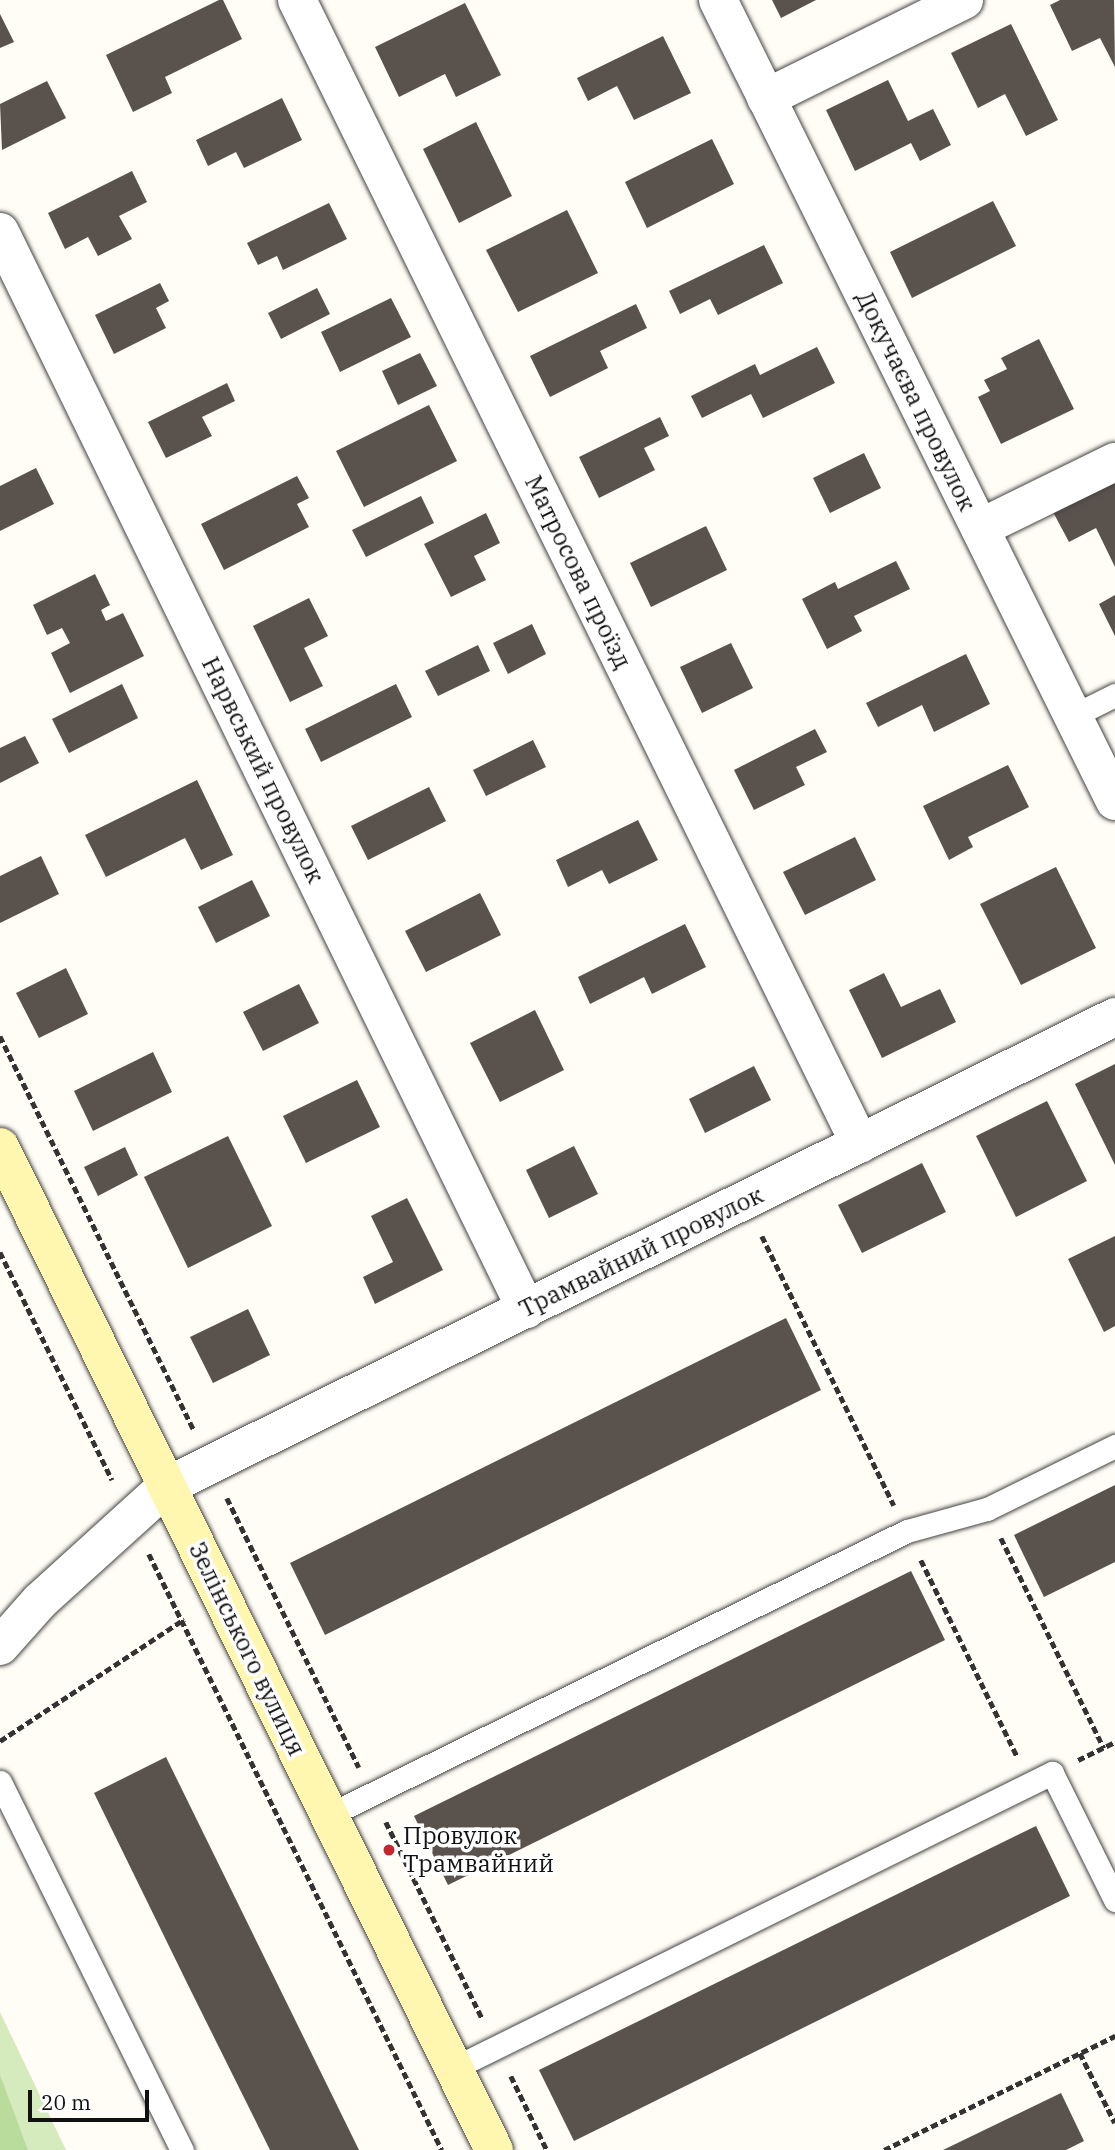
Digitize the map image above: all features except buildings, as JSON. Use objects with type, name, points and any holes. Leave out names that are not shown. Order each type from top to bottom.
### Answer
[{"type":"street","name":"Матросова проїзд","points":[[297,0],[860,1144]]},
{"type":"street","name":"Докучаєва провулок","points":[[718,0],[1115,801]]},
{"type":"street","points":[[766,98],[964,0]]},
{"type":"street","name":"Нарвський провулок","points":[[0,232],[526,1309]]},
{"type":"street","points":[[980,528],[1115,461]]},
{"type":"street","name":"Трамвайний провулок","points":[[0,1646],[40,1601],[167,1486],[1115,1017]]},
{"type":"street","name":"Зелінського вулиця","points":[[0,1147],[494,2150]]},
{"type":"lane","points":[[1073,716],[1115,695]]},
{"type":"lane","points":[[329,1815],[906,1531],[987,1509],[1115,1446]]},
{"type":"lane","points":[[453,2068],[1052,1773],[1115,1900]]},
{"type":"lane","points":[[0,1782],[182,2150]]},
{"type":"path","points":[[0,1036],[547,2150]]},
{"type":"path","points":[[744,1201],[1031,1783]]},
{"type":"path","points":[[0,1252],[442,2150]]},
{"type":"path","points":[[987,1509],[1104,1748]]},
{"type":"path","points":[[0,1741],[182,1620],[267,1578]]},
{"type":"path","points":[[884,2150],[1115,2036]]},
{"type":"path","points":[[1080,2053],[1115,2123]]},
{"type":"green space","points":[[0,2012],[66,2150],[0,2150]]},
{"type":"green space","points":[[0,2075],[28,2150],[0,2150]]},
{"type":"place","name":"Провулок Трамвайний","points":[[389,1850]]}]
